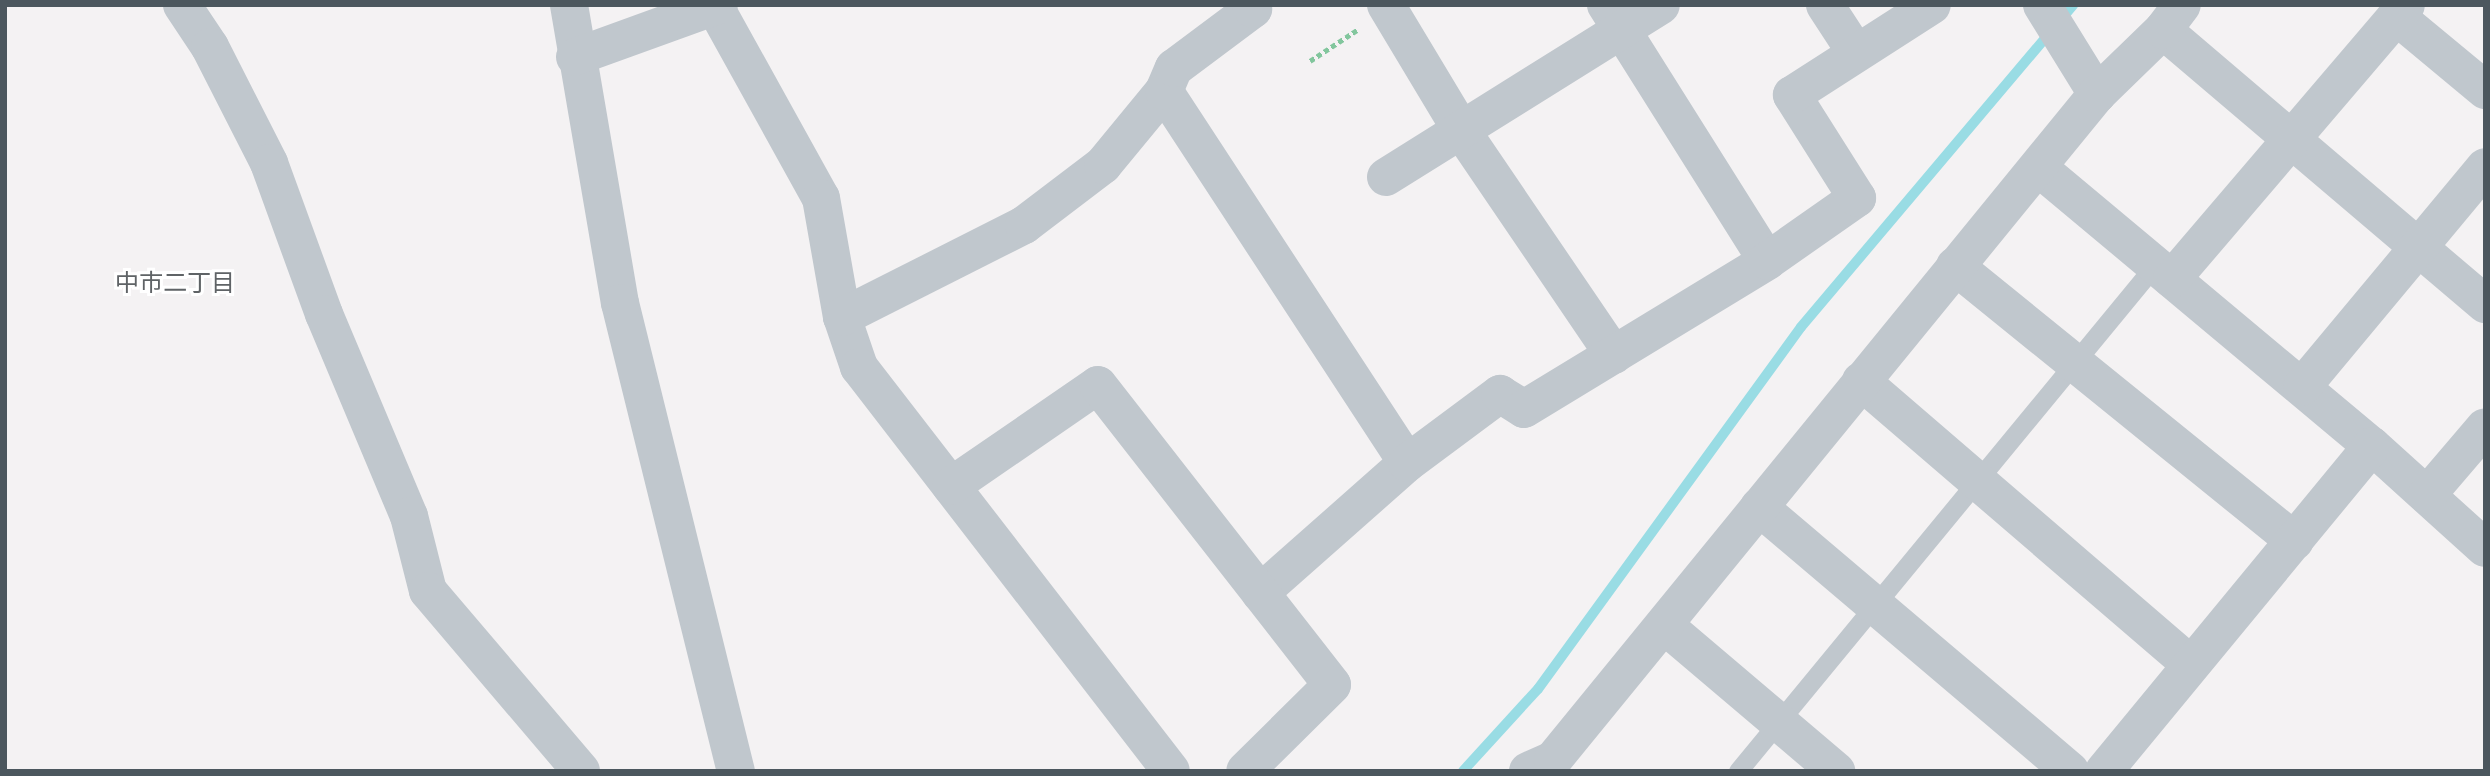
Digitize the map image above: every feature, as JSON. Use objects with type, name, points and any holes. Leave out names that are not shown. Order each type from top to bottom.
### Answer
[{"type":"street","points":[[182,5],[210,47],[269,163],[324,314],[409,516],[428,591],[581,771]]},
{"type":"street","points":[[569,5],[575,57],[620,303],[736,771]]},
{"type":"street","points":[[842,317],[1024,225],[1103,165],[1164,92],[1174,68],[1253,9],[1251,5]]},
{"type":"street","points":[[1386,177],[1461,131],[1614,18],[1661,5]]},
{"type":"street","points":[[1825,5],[1855,51]]},
{"type":"street","points":[[1260,593],[1407,463],[1500,394],[1524,409],[1767,261],[1857,198],[1792,95],[1855,51],[1932,5]]},
{"type":"street","points":[[2042,5],[2097,94]]},
{"type":"street","points":[[575,57],[717,6],[821,198],[842,317],[859,367],[1171,771]]},
{"type":"street","points":[[1387,8],[1461,131],[1614,355]]},
{"type":"street","points":[[2164,272],[2293,140],[2401,11],[2485,90]]},
{"type":"street","points":[[1614,18],[1767,261]]},
{"type":"street","points":[[1549,767],[2097,94],[2172,18],[2293,140],[2485,303]]},
{"type":"street","points":[[1164,92],[1407,463]]},
{"type":"street","points":[[2039,167],[2372,446],[2485,548]]},
{"type":"street","points":[[2302,387],[2485,167]]},
{"type":"street","points":[[1955,266],[2294,541]]},
{"type":"street","points":[[1861,381],[2191,665]]},
{"type":"street","points":[[951,486],[1098,386],[1332,685],[1245,771]]},
{"type":"street","points":[[2427,495],[2485,427]]},
{"type":"street","points":[[2104,771],[2372,446]]},
{"type":"street","points":[[1759,507],[2070,771]]},
{"type":"street","points":[[1664,625],[1836,771]]},
{"type":"lane","points":[[1738,771],[2074,363],[2164,272]]},
{"type":"path","points":[[1310,61],[1387,8]]},
{"type":"waterway","points":[[1463,771],[1538,689],[1801,327],[2073,5]]},
{"type":"district","name":"中市二丁目","points":[[175,283]]}]
